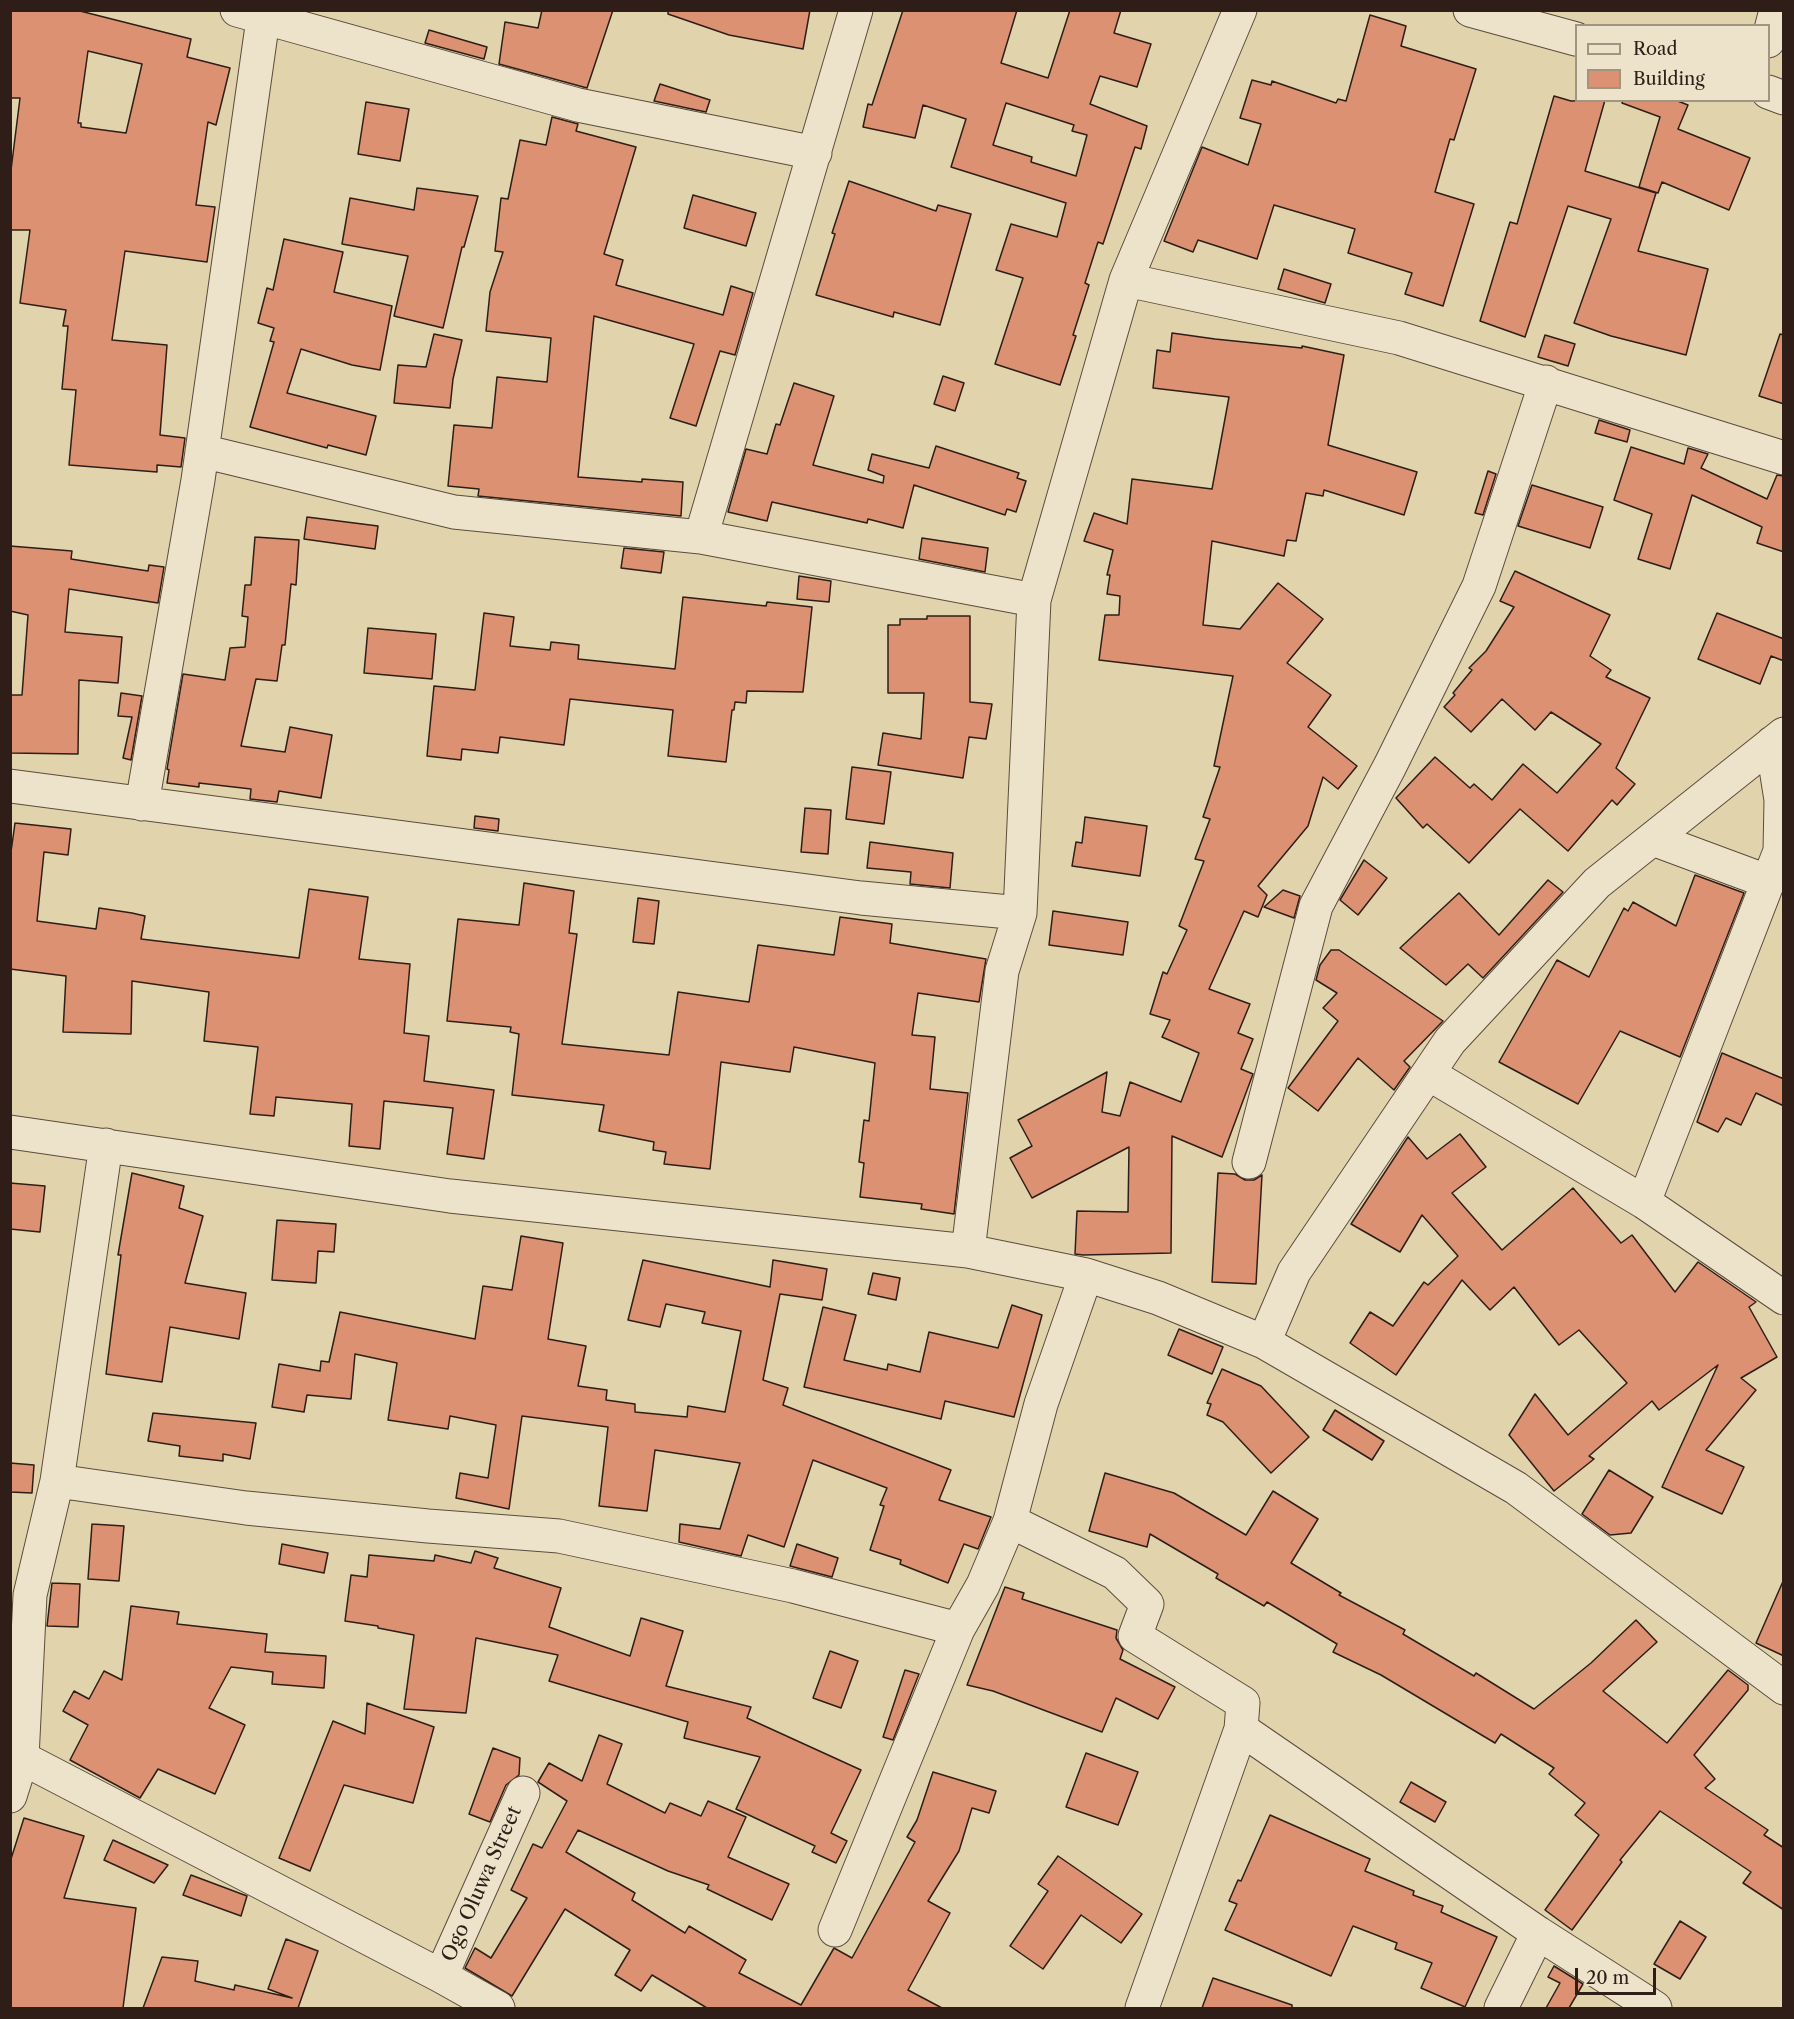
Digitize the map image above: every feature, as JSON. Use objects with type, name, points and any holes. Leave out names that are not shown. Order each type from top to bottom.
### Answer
[{"type":"street","points":[[700,537],[856,10]]},
{"type":"street","points":[[968,1251],[1002,971],[1020,913],[1034,600],[1126,280],[1240,10]]},
{"type":"street","points":[[1470,10],[1575,39]]},
{"type":"street","points":[[1770,33],[1776,10]]},
{"type":"street","points":[[142,804],[202,451],[250,14],[578,105],[815,153]]},
{"type":"street","points":[[1126,280],[1399,339],[1546,382],[1784,458]]},
{"type":"street","points":[[1249,1162],[1316,906],[1390,766],[1479,586],[1546,382]]},
{"type":"street","points":[[202,451],[454,512],[700,537],[1034,600]]},
{"type":"street","points":[[1264,1342],[1294,1272],[1450,1041],[1597,883],[1778,739]]},
{"type":"street","points":[[1644,1202],[1780,851],[1781,800],[1778,739]]},
{"type":"street","points":[[10,786],[861,898],[1020,913]]},
{"type":"street","points":[[1653,839],[1769,882]]},
{"type":"street","points":[[1429,1074],[1644,1202],[1784,1298]]},
{"type":"street","points":[[10,1132],[450,1196],[968,1251],[1086,1275],[1158,1298],[1264,1342],[1516,1488],[1784,1688]]},
{"type":"street","points":[[10,1796],[22,1758],[30,1595],[57,1481],[106,1145]]},
{"type":"street","points":[[835,1930],[958,1629],[983,1585],[1010,1521],[1041,1404],[1086,1275]]},
{"type":"street","points":[[57,1481],[246,1508],[559,1536],[793,1586],[958,1629]]},
{"type":"street","points":[[1010,1521],[1115,1573],[1147,1604],[1135,1636],[1243,1703],[1241,1729],[1142,2008]]},
{"type":"street","points":[[1241,1729],[1538,1933],[1655,2008]]},
{"type":"street","points":[[22,1758],[441,1976],[498,2008]]},
{"type":"street","name":"Ogo Oluwa Street","points":[[441,1976],[523,1793]]},
{"type":"street","points":[[1501,2008],[1538,1933]]},
{"type":"building","points":[[10,10],[76,10],[191,39],[187,57],[230,68],[216,125],[208,122],[196,205],[215,207],[207,262],[125,251],[112,340],[167,345],[160,435],[185,438],[181,467],[157,465],[157,472],[69,465],[76,390],[62,389],[68,326],[63,326],[66,310],[20,303],[30,230],[10,230],[10,178],[20,98],[10,98]],"holes":[[[88,51],[142,64],[126,133],[81,127],[81,123],[78,123]]]},
{"type":"building","points":[[542,10],[613,10],[587,88],[499,64],[505,22],[538,28]]},
{"type":"building","points":[[668,10],[810,10],[803,49],[729,35],[668,14]]},
{"type":"building","points":[[903,10],[1017,10],[1001,63],[1048,78],[1070,10],[1121,10],[1114,33],[1151,44],[1137,87],[1100,76],[1090,104],[1147,126],[1141,149],[1135,147],[1103,244],[1098,242],[1085,283],[1089,285],[1073,335],[1076,336],[1060,385],[995,364],[1023,278],[996,270],[1011,224],[1057,237],[1066,203],[951,167],[966,119],[923,105],[915,138],[863,127],[868,104],[872,105]],"holes":[[[1006,103],[1074,125],[1072,131],[1087,135],[1076,176],[1031,162],[1032,157],[993,145]]]},
{"type":"building","points":[[1370,15],[1406,26],[1401,46],[1476,69],[1454,140],[1450,139],[1435,192],[1474,204],[1443,306],[1405,294],[1412,273],[1348,253],[1355,229],[1274,205],[1257,259],[1198,240],[1193,252],[1164,241],[1202,147],[1248,165],[1261,124],[1240,118],[1252,80],[1271,85],[1272,81],[1336,103],[1338,99],[1346,101]]},
{"type":"building","points":[[429,30],[487,47],[484,59],[425,43]]},
{"type":"building","points":[[660,84],[710,100],[706,112],[654,101]]},
{"type":"building","points":[[1554,96],[1575,102],[1604,102],[1585,171],[1656,193],[1638,251],[1708,269],[1686,355],[1611,336],[1574,323],[1611,219],[1568,206],[1525,337],[1480,321],[1510,222],[1517,224]]},
{"type":"building","points":[[366,102],[409,109],[400,161],[358,154]]},
{"type":"building","points":[[1680,102],[1688,105],[1678,129],[1750,158],[1729,210],[1662,182],[1658,193],[1639,187],[1660,117],[1622,103]]},
{"type":"building","points":[[552,117],[578,124],[576,131],[636,147],[604,254],[623,260],[616,285],[723,315],[731,286],[753,293],[735,355],[720,351],[696,426],[670,418],[694,344],[594,316],[578,477],[642,482],[642,479],[683,482],[681,516],[478,496],[479,489],[448,486],[454,425],[492,428],[497,377],[547,382],[551,338],[486,331],[490,292],[503,252],[495,251],[501,198],[508,199],[520,140],[546,145]]},
{"type":"building","points":[[849,181],[936,211],[938,205],[971,214],[940,325],[894,312],[893,317],[816,295],[835,234],[832,233]]},
{"type":"building","points":[[417,188],[478,196],[464,247],[462,247],[443,328],[394,316],[408,256],[342,244],[350,198],[414,210]]},
{"type":"building","points":[[693,195],[756,213],[746,246],[684,228]]},
{"type":"building","points":[[284,239],[343,252],[334,292],[392,306],[380,370],[352,365],[301,349],[287,393],[376,416],[366,455],[328,445],[327,448],[250,427],[274,342],[270,341],[274,328],[258,323],[267,288],[273,290]]},
{"type":"building","points":[[1284,269],[1331,284],[1325,303],[1278,289]]},
{"type":"building","points":[[1172,333],[1302,348],[1302,346],[1344,355],[1328,445],[1417,472],[1404,515],[1324,490],[1323,496],[1306,493],[1296,541],[1287,540],[1284,556],[1212,541],[1203,625],[1240,629],[1278,583],[1323,619],[1287,663],[1331,695],[1308,727],[1357,766],[1338,789],[1323,777],[1308,826],[1258,886],[1267,895],[1258,917],[1244,911],[1209,989],[1250,1004],[1238,1033],[1253,1039],[1241,1069],[1253,1074],[1222,1157],[1172,1136],[1171,1253],[1083,1255],[1075,1254],[1077,1211],[1128,1212],[1129,1147],[1032,1198],[1010,1158],[1032,1146],[1018,1120],[1107,1072],[1102,1112],[1120,1116],[1130,1082],[1181,1102],[1199,1053],[1162,1037],[1170,1020],[1150,1014],[1163,972],[1167,974],[1187,930],[1179,926],[1204,861],[1195,859],[1210,819],[1203,817],[1220,767],[1214,766],[1233,676],[1099,660],[1105,615],[1119,615],[1120,596],[1107,594],[1110,575],[1107,575],[1113,550],[1084,541],[1094,513],[1127,524],[1132,479],[1212,489],[1229,397],[1153,388],[1157,350],[1170,352]]},
{"type":"building","points":[[434,334],[462,340],[453,379],[450,408],[394,403],[398,365],[426,367]]},
{"type":"building","points":[[1780,334],[1784,335],[1784,404],[1759,396]]},
{"type":"building","points":[[1545,335],[1575,344],[1568,366],[1538,357]]},
{"type":"building","points":[[943,376],[964,383],[955,411],[934,404]]},
{"type":"building","points":[[794,383],[834,396],[813,465],[883,483],[884,476],[868,470],[872,454],[929,468],[936,446],[1019,473],[1017,478],[1026,481],[1016,512],[1007,509],[1005,515],[914,485],[903,528],[868,519],[867,523],[772,502],[767,521],[728,512],[746,449],[767,454],[776,424],[780,425]]},
{"type":"building","points":[[1599,420],[1630,430],[1627,442],[1595,433]]},
{"type":"building","points":[[1631,447],[1684,464],[1688,448],[1708,454],[1701,468],[1767,499],[1777,475],[1784,476],[1784,552],[1757,543],[1762,527],[1692,495],[1670,569],[1638,559],[1652,514],[1614,500]]},
{"type":"building","points":[[1488,471],[1496,474],[1483,515],[1475,513]]},
{"type":"building","points":[[1532,485],[1603,507],[1590,548],[1518,526]]},
{"type":"building","points":[[307,517],[378,526],[375,549],[304,539]]},
{"type":"building","points":[[255,537],[299,540],[296,585],[291,584],[285,645],[282,645],[277,681],[256,679],[241,746],[285,752],[290,727],[332,735],[321,798],[279,791],[277,802],[250,799],[251,789],[199,783],[199,787],[167,783],[169,770],[167,769],[183,674],[225,680],[230,648],[245,647],[248,617],[242,616],[245,585],[251,585]]},
{"type":"building","points":[[922,538],[988,548],[985,572],[919,559]]},
{"type":"building","points":[[10,546],[72,551],[71,559],[148,571],[149,565],[164,567],[158,603],[69,589],[65,632],[122,637],[118,683],[79,680],[78,754],[10,753],[10,695],[22,695],[28,615],[10,611]]},
{"type":"building","points":[[624,548],[664,552],[661,573],[621,568]]},
{"type":"building","points":[[1515,571],[1610,615],[1590,656],[1611,670],[1606,677],[1650,698],[1616,768],[1635,784],[1617,805],[1612,800],[1568,851],[1520,809],[1469,863],[1427,824],[1423,828],[1396,798],[1435,757],[1470,788],[1474,784],[1492,800],[1523,764],[1557,793],[1601,744],[1551,712],[1535,730],[1502,699],[1471,732],[1444,707],[1472,670],[1469,668],[1486,651],[1514,607],[1500,601]]},
{"type":"building","points":[[799,576],[831,581],[829,602],[797,599]]},
{"type":"building","points":[[683,597],[766,606],[767,602],[812,607],[803,692],[747,691],[746,703],[735,702],[734,710],[732,710],[726,762],[668,756],[673,710],[570,699],[564,745],[500,737],[498,753],[462,749],[461,760],[427,756],[434,686],[475,690],[484,613],[514,617],[510,646],[550,650],[551,642],[579,645],[578,659],[675,669]]},
{"type":"building","points":[[1717,613],[1784,639],[1784,661],[1771,656],[1760,684],[1698,659]]},
{"type":"building","points":[[927,616],[970,616],[970,702],[992,704],[986,739],[969,737],[963,778],[878,765],[883,733],[921,739],[924,693],[888,693],[888,625],[900,625],[900,619],[927,619]]},
{"type":"building","points":[[368,628],[436,634],[432,679],[364,673]]},
{"type":"building","points":[[121,693],[142,696],[131,760],[123,758],[132,717],[118,716]]},
{"type":"building","points":[[852,767],[891,772],[884,824],[846,819]]},
{"type":"building","points":[[805,808],[831,810],[828,854],[801,852]]},
{"type":"building","points":[[475,816],[499,819],[498,831],[474,828]]},
{"type":"building","points":[[1085,817],[1147,826],[1140,876],[1072,866],[1076,842],[1082,843]]},
{"type":"building","points":[[15,823],[71,829],[68,855],[44,852],[37,921],[96,929],[99,908],[145,916],[141,939],[299,958],[309,889],[368,897],[359,959],[410,964],[404,1033],[429,1036],[424,1081],[494,1090],[484,1159],[447,1154],[453,1108],[384,1101],[380,1149],[349,1146],[352,1104],[276,1097],[274,1116],[250,1114],[258,1047],[204,1041],[209,992],[132,981],[131,1034],[63,1032],[66,976],[10,969],[10,859]]},
{"type":"building","points":[[870,842],[953,853],[950,888],[910,884],[911,872],[867,868]]},
{"type":"building","points":[[1364,860],[1387,878],[1358,915],[1340,900]]},
{"type":"building","points":[[1695,875],[1744,893],[1680,1057],[1620,1031],[1578,1104],[1499,1062],[1557,960],[1589,977],[1624,908],[1628,911],[1633,902],[1676,926]]},
{"type":"building","points":[[1548,880],[1563,892],[1483,978],[1468,964],[1446,985],[1400,948],[1459,893],[1499,935]]},
{"type":"building","points":[[524,883],[574,891],[569,933],[577,934],[562,1044],[669,1055],[678,992],[749,1002],[758,945],[834,955],[840,917],[892,924],[890,943],[986,959],[979,1002],[918,993],[912,1035],[935,1037],[930,1089],[968,1093],[954,1214],[921,1209],[922,1204],[860,1197],[864,1163],[859,1162],[864,1120],[869,1121],[875,1063],[794,1047],[790,1072],[721,1062],[710,1169],[664,1164],[666,1152],[653,1150],[654,1142],[599,1131],[604,1105],[512,1095],[519,1034],[510,1032],[511,1027],[447,1021],[458,919],[519,925]]},
{"type":"building","points":[[1283,890],[1300,896],[1294,918],[1264,907]]},
{"type":"building","points":[[638,898],[659,901],[654,944],[633,942]]},
{"type":"building","points":[[1053,911],[1128,922],[1123,955],[1049,945]]},
{"type":"building","points":[[1331,950],[1339,950],[1443,1021],[1404,1061],[1410,1067],[1394,1090],[1358,1058],[1318,1111],[1288,1088],[1338,1021],[1323,1008],[1337,993],[1316,980],[1320,965]]},
{"type":"building","points":[[1722,1053],[1784,1079],[1784,1106],[1756,1093],[1741,1125],[1726,1118],[1718,1132],[1697,1122]]},
{"type":"building","points":[[1460,1134],[1486,1167],[1452,1193],[1502,1250],[1573,1188],[1621,1243],[1632,1235],[1675,1292],[1698,1262],[1756,1302],[1749,1307],[1777,1357],[1741,1378],[1756,1390],[1706,1450],[1744,1467],[1722,1514],[1662,1487],[1718,1365],[1659,1410],[1652,1401],[1589,1456],[1594,1459],[1554,1491],[1509,1435],[1535,1394],[1568,1435],[1627,1383],[1579,1330],[1559,1345],[1514,1287],[1490,1310],[1462,1280],[1396,1375],[1350,1343],[1370,1312],[1393,1326],[1424,1282],[1428,1285],[1458,1256],[1422,1215],[1400,1252],[1351,1224],[1408,1137],[1427,1159]]},
{"type":"building","points":[[132,1173],[184,1186],[179,1208],[203,1216],[185,1283],[246,1293],[239,1339],[170,1327],[162,1382],[106,1374],[121,1255],[118,1255]]},
{"type":"building","points":[[1218,1173],[1235,1174],[1245,1180],[1254,1180],[1262,1175],[1256,1284],[1212,1282]]},
{"type":"building","points":[[10,1183],[45,1186],[40,1232],[10,1229]]},
{"type":"building","points":[[277,1220],[336,1224],[334,1252],[318,1251],[316,1283],[272,1280]]},
{"type":"building","points":[[521,1236],[563,1243],[548,1339],[586,1346],[578,1386],[607,1390],[606,1400],[635,1404],[635,1412],[687,1417],[688,1406],[725,1412],[741,1331],[702,1323],[705,1312],[666,1304],[660,1327],[628,1320],[643,1260],[770,1287],[773,1260],[827,1269],[822,1300],[780,1294],[763,1380],[788,1388],[783,1405],[951,1470],[939,1500],[991,1517],[978,1549],[964,1544],[948,1583],[900,1564],[901,1560],[870,1550],[884,1506],[880,1505],[887,1488],[813,1460],[784,1547],[748,1535],[741,1556],[679,1542],[680,1524],[720,1529],[740,1463],[655,1450],[647,1511],[599,1506],[608,1427],[522,1416],[509,1509],[456,1498],[460,1473],[488,1478],[496,1425],[450,1416],[448,1429],[388,1420],[397,1363],[355,1354],[351,1399],[307,1395],[304,1412],[272,1407],[279,1364],[320,1371],[321,1361],[329,1362],[340,1312],[475,1339],[483,1286],[512,1290]]},
{"type":"building","points":[[873,1273],[900,1278],[896,1300],[868,1294]]},
{"type":"building","points":[[1012,1305],[1042,1315],[1014,1417],[945,1401],[941,1419],[804,1387],[823,1307],[856,1315],[844,1360],[887,1370],[888,1364],[920,1372],[929,1332],[998,1348]]},
{"type":"building","points":[[1179,1329],[1223,1347],[1212,1374],[1168,1355]]},
{"type":"building","points":[[1222,1369],[1261,1386],[1309,1437],[1271,1473],[1223,1422],[1207,1415],[1211,1404],[1207,1403]]},
{"type":"building","points":[[1335,1410],[1384,1441],[1372,1460],[1323,1430]]},
{"type":"building","points":[[153,1413],[256,1423],[250,1459],[223,1454],[223,1461],[179,1456],[180,1446],[148,1441]]},
{"type":"building","points":[[10,1463],[34,1465],[32,1493],[10,1492]]},
{"type":"building","points":[[1609,1470],[1653,1497],[1631,1533],[1610,1535],[1582,1514]]},
{"type":"building","points":[[1105,1473],[1174,1493],[1246,1535],[1273,1491],[1318,1519],[1291,1563],[1341,1593],[1339,1595],[1405,1630],[1403,1634],[1474,1676],[1476,1673],[1534,1709],[1591,1663],[1636,1620],[1657,1642],[1603,1691],[1667,1743],[1728,1670],[1748,1685],[1748,1690],[1694,1755],[1715,1779],[1705,1788],[1768,1830],[1764,1835],[1784,1848],[1784,1910],[1743,1883],[1751,1872],[1660,1811],[1620,1860],[1622,1862],[1572,1930],[1545,1910],[1599,1835],[1575,1815],[1585,1803],[1549,1774],[1554,1768],[1501,1734],[1495,1743],[1381,1675],[1333,1652],[1337,1644],[1267,1602],[1264,1606],[1216,1578],[1218,1574],[1150,1534],[1147,1547],[1089,1531]]},
{"type":"building","points":[[92,1524],[124,1526],[119,1581],[88,1579]]},
{"type":"building","points":[[282,1544],[328,1553],[324,1573],[279,1564]]},
{"type":"building","points":[[797,1544],[838,1558],[832,1577],[790,1566]]},
{"type":"building","points":[[475,1551],[498,1558],[494,1568],[561,1588],[549,1627],[630,1656],[641,1618],[683,1631],[666,1686],[751,1707],[747,1718],[861,1770],[831,1833],[847,1841],[836,1863],[812,1852],[815,1846],[736,1809],[760,1757],[684,1738],[688,1722],[549,1681],[558,1655],[476,1638],[466,1713],[404,1709],[414,1635],[345,1621],[351,1575],[367,1577],[369,1555],[434,1561],[435,1555],[471,1563]]},
{"type":"building","points":[[1784,1579],[1784,1656],[1756,1643]]},
{"type":"building","points":[[52,1583],[80,1584],[78,1627],[47,1626]]},
{"type":"building","points":[[1005,1587],[1024,1593],[1022,1599],[1117,1630],[1116,1638],[1123,1650],[1120,1659],[1175,1687],[1158,1719],[1116,1698],[1102,1732],[993,1691],[967,1685]]},
{"type":"building","points":[[131,1606],[179,1612],[177,1624],[267,1634],[265,1652],[326,1656],[324,1688],[272,1684],[273,1672],[231,1667],[209,1708],[245,1725],[215,1794],[158,1769],[140,1798],[70,1760],[88,1725],[63,1711],[74,1691],[89,1699],[104,1671],[122,1680]]},
{"type":"building","points":[[830,1651],[858,1661],[841,1708],[813,1698]]},
{"type":"building","points":[[905,1670],[919,1674],[893,1740],[883,1737]]},
{"type":"building","points":[[367,1703],[434,1727],[413,1803],[344,1785],[310,1871],[279,1858],[333,1721],[365,1734]]},
{"type":"building","points":[[599,1735],[622,1744],[607,1784],[665,1813],[670,1803],[701,1816],[708,1801],[746,1817],[728,1857],[789,1884],[772,1920],[707,1889],[709,1885],[668,1871],[578,1830],[566,1852],[635,1893],[632,1900],[685,1933],[689,1926],[746,1960],[739,1973],[801,2005],[834,1948],[852,1958],[915,1842],[907,1837],[917,1820],[933,1772],[996,1791],[989,1813],[972,1808],[959,1851],[928,1901],[950,1913],[908,1990],[942,2008],[707,2008],[652,1975],[641,1991],[615,1975],[630,1950],[565,1909],[512,1996],[465,1968],[475,1948],[491,1958],[527,1898],[511,1890],[533,1844],[542,1848],[567,1801],[538,1782],[549,1763],[582,1781]]},
{"type":"building","points":[[493,1748],[520,1758],[519,1775],[506,1785],[490,1822],[469,1814]]},
{"type":"building","points":[[1086,1753],[1138,1772],[1118,1825],[1066,1807]]},
{"type":"building","points":[[1411,1782],[1446,1802],[1435,1822],[1400,1802]]},
{"type":"building","points":[[1270,1815],[1370,1859],[1365,1871],[1414,1891],[1413,1895],[1443,1906],[1441,1912],[1497,1937],[1465,2007],[1421,1988],[1432,1963],[1395,1949],[1397,1943],[1353,1926],[1331,1976],[1225,1930],[1237,1904],[1229,1901],[1238,1880],[1241,1881]]},
{"type":"building","points":[[24,1818],[84,1836],[64,1898],[136,1908],[123,2008],[10,2008],[10,1862]]},
{"type":"building","points":[[113,1840],[168,1865],[154,1883],[104,1860]]},
{"type":"building","points":[[1058,1856],[1142,1914],[1121,1943],[1081,1915],[1043,1969],[1010,1946],[1048,1891],[1038,1884]]},
{"type":"building","points":[[191,1875],[247,1896],[241,1916],[183,1895]]},
{"type":"building","points":[[1680,1921],[1706,1937],[1680,1979],[1654,1964]]},
{"type":"building","points":[[286,1939],[318,1951],[298,2008],[143,2008],[162,1957],[198,1961],[195,1981],[234,1990],[235,1985],[292,1998],[268,1989]]},
{"type":"building","points":[[1554,1966],[1583,1984],[1569,2008],[1546,2008],[1560,1983],[1548,1977]]},
{"type":"building","points":[[1213,1978],[1292,2005],[1292,2008],[1202,2008]]}]
